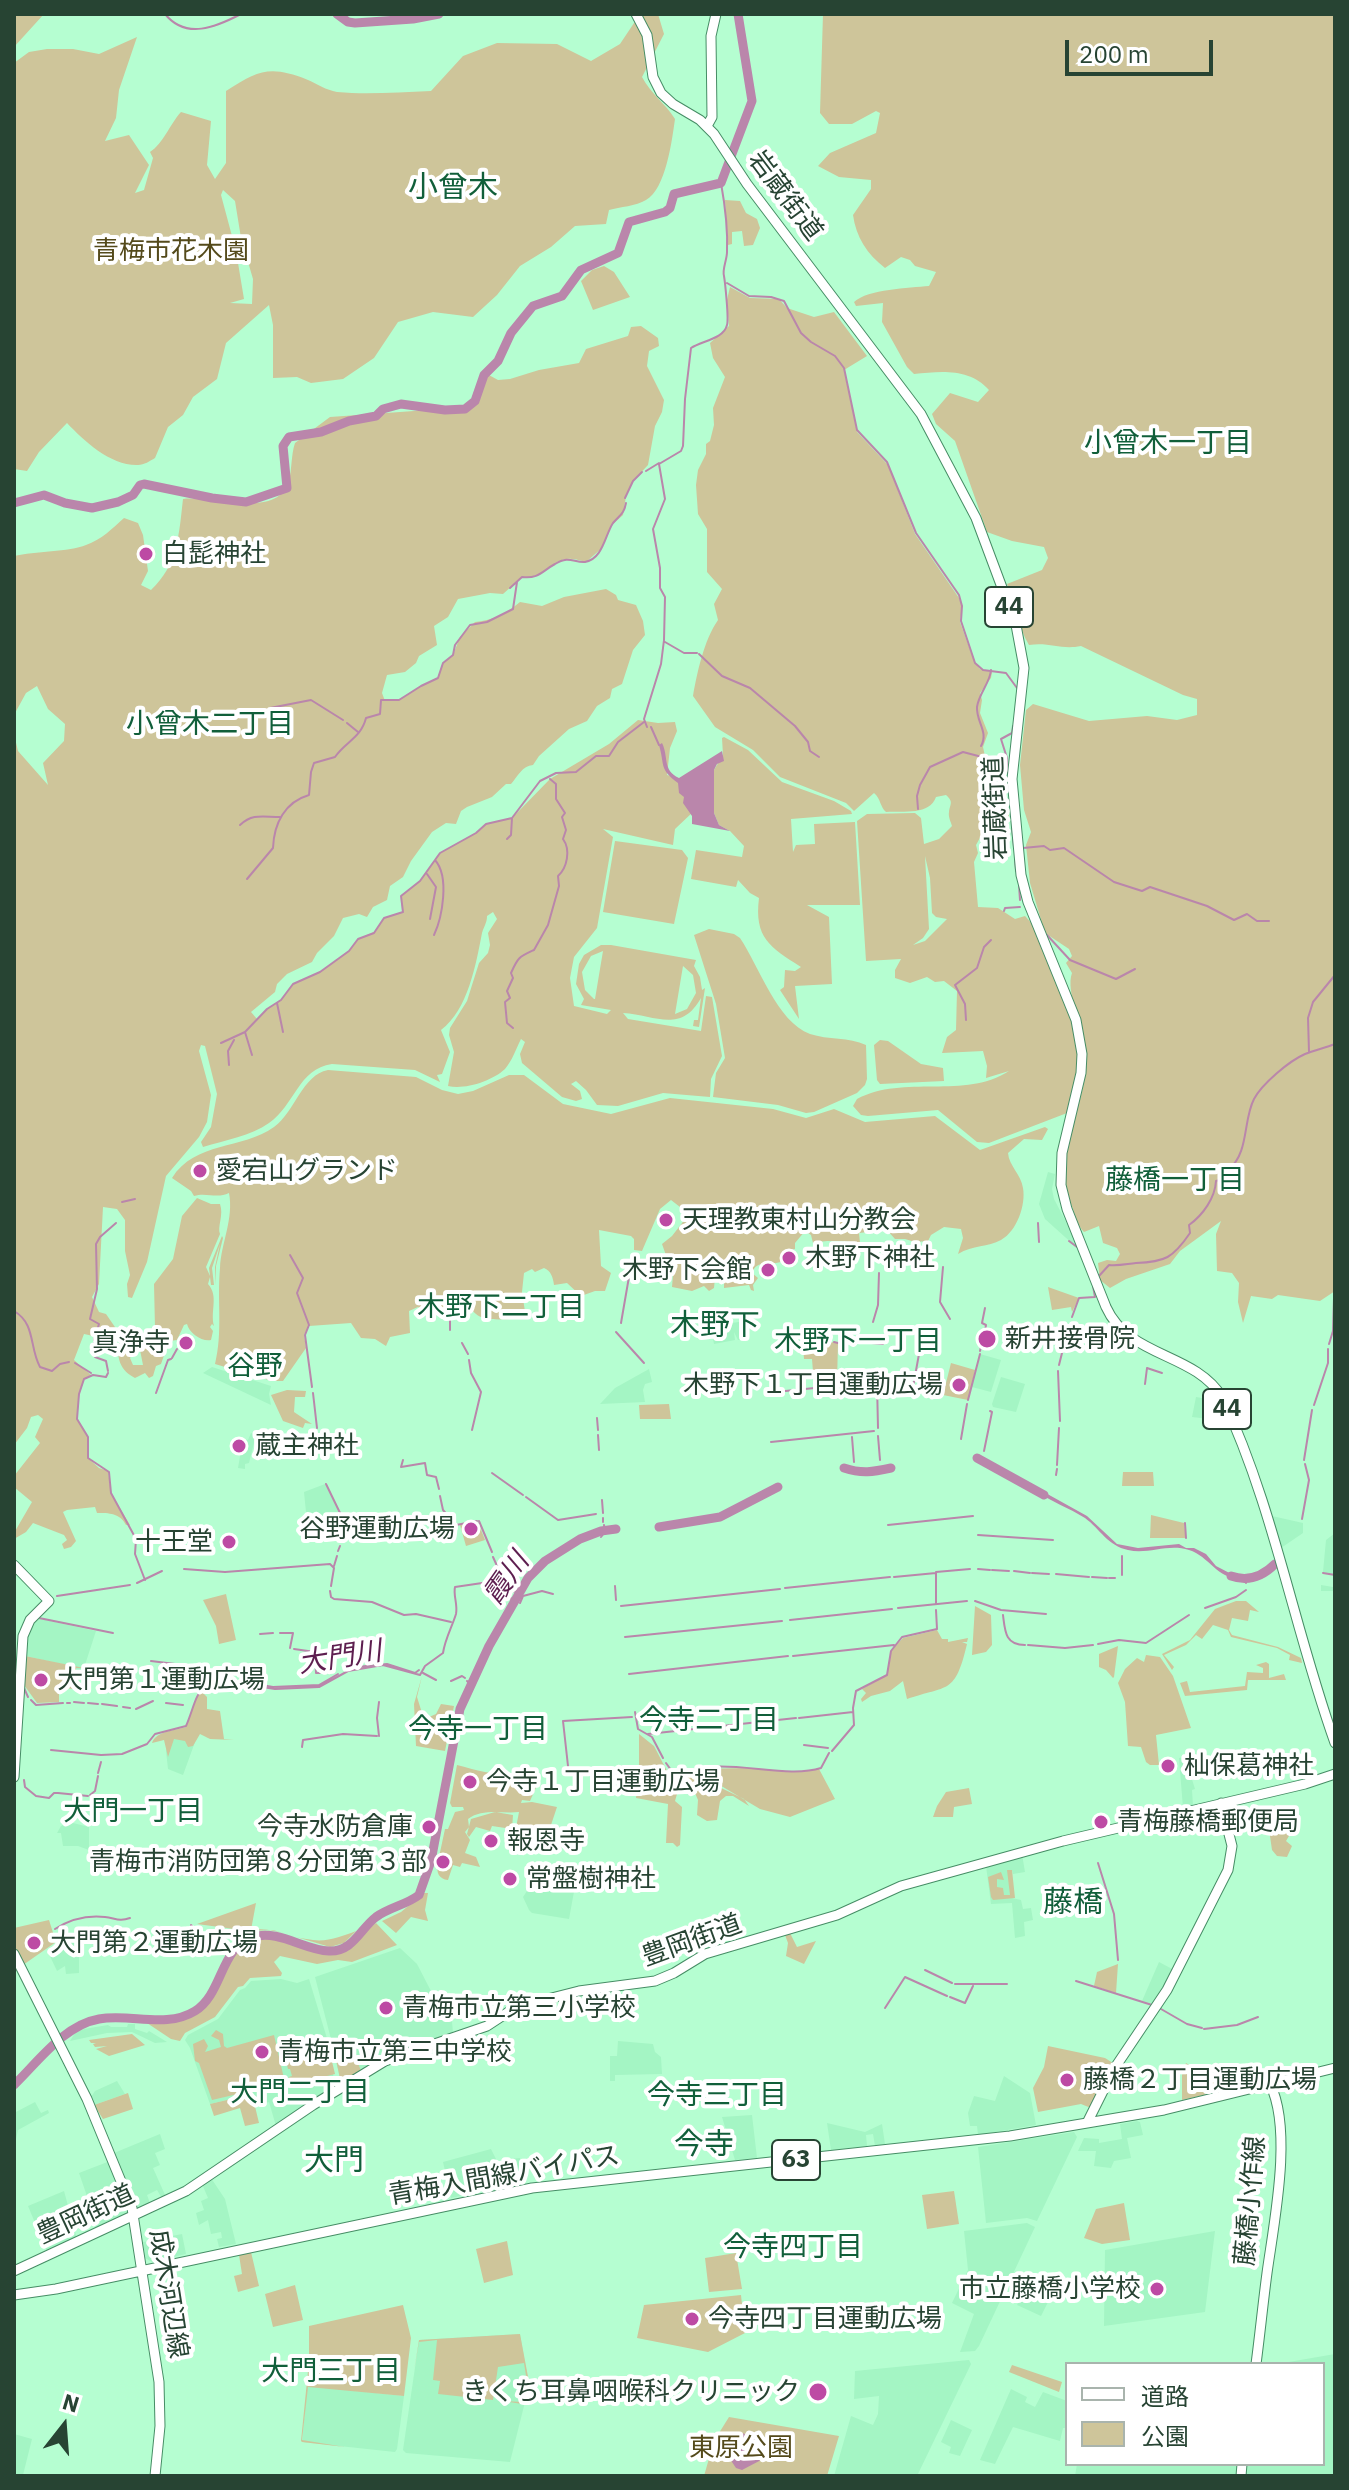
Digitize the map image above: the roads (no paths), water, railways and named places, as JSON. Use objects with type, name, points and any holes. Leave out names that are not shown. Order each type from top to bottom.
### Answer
[{"type":"main road","name":"44","points":[[636,14],[647,35],[653,77],[659,90],[673,104],[707,126]]},
{"type":"main road","points":[[707,126],[712,114],[711,36],[716,14]]},
{"type":"main road","name":"岩蔵街道","points":[[707,126],[918,409],[981,530],[1016,625],[1024,660],[1024,687],[1012,779],[1023,885],[1074,1015],[1081,1045],[1081,1073],[1062,1153],[1060,1175],[1065,1201],[1115,1323],[1150,1351],[1199,1372],[1222,1397],[1257,1486],[1317,1694],[1335,1743]]},
{"type":"main road","points":[[14,1565],[49,1601],[32,1618],[23,1636],[14,1777]]},
{"type":"main road","name":"豊岡街道","points":[[14,2271],[191,2188],[313,2105],[385,2061],[487,2026],[516,2007],[579,1991],[655,1981],[705,1954],[824,1919],[858,1907],[897,1887],[1048,1844],[1305,1784],[1335,1774]]},
{"type":"main road","points":[[1087,2123],[1114,2069],[1167,1990],[1228,1870],[1232,1846],[1221,1803]]},
{"type":"main road","name":"成木河辺線","points":[[14,1954],[99,2125],[133,2216],[160,2393],[155,2476]]},
{"type":"main road","name":"青梅入間線バイパス","points":[[14,2295],[532,2188],[986,2139],[1173,2108],[1335,2068]]},
{"type":"main road","name":"藤橋小作線","points":[[1253,2362],[1274,2177],[1270,2084]]},
{"type":"waterway","points":[[165,14],[173,22],[192,29],[212,27],[241,14]]},
{"type":"waterway","points":[[337,14],[355,23],[439,14]]},
{"type":"waterway","points":[[14,503],[44,495],[92,508],[118,502],[133,495],[144,484],[246,502],[287,488],[283,446],[289,437],[321,432],[349,421],[376,416],[383,409],[401,404],[445,410],[465,409],[475,401],[484,375],[498,361],[511,333],[533,306],[562,296],[581,270],[618,253],[629,222],[665,212],[670,208],[674,194],[721,183],[752,101],[738,14]]},
{"type":"waterway","points":[[647,727],[644,719],[661,664],[664,640],[665,597],[660,588],[653,529],[665,499],[659,464],[681,451],[683,446],[691,348],[722,334],[727,325],[724,273],[727,235],[721,183]]},
{"type":"waterway","points":[[727,283],[749,296],[784,301],[801,333],[835,356],[844,368],[857,430],[887,462],[916,533],[959,595],[961,621],[975,663],[983,670],[1006,673],[1017,688]]},
{"type":"waterway","points":[[646,471],[659,463]]},
{"type":"waterway","points":[[625,498],[633,481],[642,472]]},
{"type":"waterway","points":[[510,588],[522,577],[536,576],[560,561],[591,560],[600,552],[610,528],[626,503]]},
{"type":"waterway","points":[[247,879],[273,848],[276,830],[287,808],[309,795],[314,763],[335,757],[357,735],[366,718],[380,714],[381,700],[399,700],[438,678],[443,663],[453,655],[455,645],[470,625],[487,622],[513,609],[517,582]]},
{"type":"waterway","points":[[665,642],[684,653],[697,653]]},
{"type":"waterway","points":[[699,654],[722,676],[750,688],[795,726],[808,742],[810,751],[819,757]]},
{"type":"waterway","points":[[981,746],[984,736],[977,707],[991,670]]},
{"type":"waterway","points":[[270,708],[311,700],[343,720]]},
{"type":"waterway","points":[[221,1043],[245,1032],[267,1009],[281,1000],[293,984],[320,972],[349,951],[358,939],[374,933],[384,918],[403,912],[401,896],[420,881],[440,853],[486,824],[512,818],[540,781],[556,773],[576,772],[596,756],[609,756],[618,742],[644,722]]},
{"type":"waterway","points":[[347,723],[358,732]]},
{"type":"waterway","points":[[1008,776],[1001,739],[1012,733],[1013,726]]},
{"type":"waterway","points":[[651,727],[659,745]]},
{"type":"waterway","points":[[918,809],[920,785],[930,767],[963,752],[982,757]]},
{"type":"waterway","points":[[982,755],[989,786],[983,795],[989,811],[988,821],[996,821],[997,816],[1006,815]]},
{"type":"waterway","points":[[513,1028],[507,1023],[505,1002],[510,998],[507,991],[513,978],[511,973],[520,958],[534,950],[548,925],[559,886],[558,876],[567,859],[563,839],[566,830],[562,817],[565,813],[556,799],[556,784],[550,779]]},
{"type":"waterway","points":[[240,825],[254,817],[280,817]]},
{"type":"waterway","points":[[507,839],[511,835],[512,818]]},
{"type":"waterway","points":[[1012,826],[1014,847]]},
{"type":"waterway","points":[[1023,848],[1064,848],[1114,882],[1142,891],[1150,887],[1207,906],[1234,920],[1247,914],[1257,921],[1269,921]]},
{"type":"waterway","points":[[1015,858],[1016,871]]},
{"type":"waterway","points":[[434,935],[442,908],[443,887],[440,867],[435,860]]},
{"type":"waterway","points":[[427,874],[436,887],[430,919]]},
{"type":"waterway","points":[[1019,885],[1020,900]]},
{"type":"waterway","points":[[1004,911],[1005,908],[1020,907]]},
{"type":"waterway","points":[[1047,935],[1070,960],[1116,979],[1135,969]]},
{"type":"waterway","points":[[966,1020],[965,1004],[955,985],[977,968],[984,947],[991,940]]},
{"type":"waterway","points":[[1309,1052],[1308,1018],[1313,1002],[1335,975]]},
{"type":"waterway","points":[[277,1003],[283,1032]]},
{"type":"waterway","points":[[245,1032],[252,1055]]},
{"type":"waterway","points":[[229,1065],[228,1051],[234,1040]]},
{"type":"waterway","points":[[1099,1276],[1109,1265],[1154,1261],[1168,1257],[1178,1248],[1190,1233],[1189,1225],[1211,1200],[1216,1181],[1231,1177],[1229,1169],[1240,1154],[1251,1107],[1258,1093],[1276,1074],[1299,1057],[1335,1044]]},
{"type":"waterway","points":[[122,1202],[135,1199]]},
{"type":"waterway","points":[[94,1340],[99,1324],[90,1319],[97,1289],[96,1244],[116,1223]]},
{"type":"waterway","points":[[1038,1223],[1039,1242]]},
{"type":"waterway","points":[[1069,1241],[1077,1247]]},
{"type":"waterway","points":[[290,1255],[303,1278],[297,1293],[309,1325],[305,1335],[312,1387]]},
{"type":"waterway","points":[[943,1267],[940,1302],[950,1319]]},
{"type":"waterway","points":[[621,1323],[630,1271]]},
{"type":"waterway","points":[[873,1322],[878,1305],[879,1273]]},
{"type":"waterway","points":[[1072,1317],[1079,1298],[1095,1297],[1093,1286]]},
{"type":"waterway","points":[[1329,1344],[1333,1331],[1334,1298]]},
{"type":"waterway","points":[[985,1308],[982,1323],[986,1325],[985,1331]]},
{"type":"waterway","points":[[14,1311],[26,1322],[40,1367],[52,1371],[60,1364],[69,1362]]},
{"type":"waterway","points":[[450,1311],[450,1330]]},
{"type":"waterway","points":[[1059,1365],[1064,1345],[1062,1335],[1067,1327]]},
{"type":"waterway","points":[[616,1332],[644,1363]]},
{"type":"waterway","points":[[980,1351],[983,1337]]},
{"type":"waterway","points":[[849,1341],[883,1344]]},
{"type":"waterway","points":[[834,1342],[838,1343]]},
{"type":"waterway","points":[[94,1343],[95,1357],[106,1361],[108,1371]]},
{"type":"waterway","points":[[462,1343],[468,1354]]},
{"type":"waterway","points":[[913,1387],[921,1343]]},
{"type":"waterway","points":[[172,1358],[177,1349]]},
{"type":"waterway","points":[[1314,1405],[1328,1363],[1328,1349]]},
{"type":"waterway","points":[[968,1400],[980,1354]]},
{"type":"waterway","points":[[156,1393],[171,1359]]},
{"type":"waterway","points":[[469,1360],[471,1373],[481,1392],[472,1430]]},
{"type":"waterway","points":[[75,1363],[91,1373]]},
{"type":"waterway","points":[[1145,1384],[1147,1368],[1162,1373]]},
{"type":"waterway","points":[[1058,1371],[1060,1421]]},
{"type":"waterway","points":[[108,1373],[106,1377],[93,1375],[84,1379],[77,1419],[88,1437],[88,1458],[109,1472],[111,1493],[136,1539],[135,1554],[145,1580]]},
{"type":"waterway","points":[[766,1393],[873,1382]]},
{"type":"waterway","points":[[877,1383],[878,1428]]},
{"type":"waterway","points":[[313,1393],[317,1428]]},
{"type":"waterway","points":[[961,1439],[967,1404]]},
{"type":"waterway","points":[[1304,1460],[1312,1410]]},
{"type":"waterway","points":[[984,1451],[990,1411]]},
{"type":"waterway","points":[[597,1418],[598,1430]]},
{"type":"waterway","points":[[1057,1465],[1059,1428]]},
{"type":"waterway","points":[[771,1442],[874,1431]]},
{"type":"waterway","points":[[598,1435],[599,1450]]},
{"type":"waterway","points":[[878,1436],[880,1460]]},
{"type":"waterway","points":[[852,1437],[854,1462]]},
{"type":"waterway","name":"霞川","points":[[977,1458],[1044,1495]]},
{"type":"waterway","points":[[403,1460],[401,1467],[425,1463],[427,1475],[436,1477],[439,1489]]},
{"type":"waterway","points":[[1302,1519],[1309,1480],[1305,1464]]},
{"type":"waterway","name":"霞川","points":[[844,1468],[868,1472],[891,1468]]},
{"type":"waterway","points":[[1056,1475],[1057,1469]]},
{"type":"waterway","points":[[492,1473],[523,1495]]},
{"type":"waterway","points":[[326,1484],[342,1517]]},
{"type":"waterway","name":"霞川","points":[[659,1527],[720,1517],[778,1487]]},
{"type":"waterway","points":[[440,1496],[443,1510],[456,1525],[477,1521]]},
{"type":"waterway","points":[[526,1497],[558,1520],[596,1514]]},
{"type":"waterway","points":[[602,1500],[603,1513]]},
{"type":"waterway","points":[[888,1525],[973,1516]]},
{"type":"waterway","points":[[479,1521],[492,1552]]},
{"type":"waterway","points":[[1185,1523],[1186,1538]]},
{"type":"waterway","points":[[342,1539],[344,1524]]},
{"type":"waterway","points":[[445,1526],[456,1525]]},
{"type":"waterway","name":"霞川","points":[[601,1537],[605,1532],[604,1525]]},
{"type":"waterway","name":"霞川","points":[[14,2085],[63,2036],[86,2023],[111,2018],[172,2019],[195,2011],[211,1994],[228,1960],[242,1942],[262,1935],[320,1950],[337,1950],[350,1944],[376,1917],[419,1895],[431,1861],[460,1709],[489,1646],[528,1578],[545,1561],[580,1539],[616,1529]]},
{"type":"waterway","points":[[978,1535],[1053,1540]]},
{"type":"waterway","points":[[338,1551],[340,1546]]},
{"type":"waterway","points":[[334,1566],[337,1556]]},
{"type":"waterway","points":[[1122,1556],[1122,1575]]},
{"type":"waterway","points":[[493,1557],[507,1588]]},
{"type":"waterway","points":[[184,1569],[225,1572],[330,1564],[334,1568],[331,1586]]},
{"type":"waterway","name":"霞川","points":[[1231,1576],[1255,1577],[1275,1564]]},
{"type":"waterway","points":[[936,1603],[936,1572],[970,1569]]},
{"type":"waterway","points":[[978,1569],[990,1570]]},
{"type":"waterway","points":[[992,1570],[1009,1571]]},
{"type":"waterway","points":[[137,1583],[162,1571]]},
{"type":"waterway","points":[[1014,1571],[1030,1573]]},
{"type":"waterway","points":[[894,1577],[936,1573]]},
{"type":"waterway","points":[[1032,1573],[1049,1574]]},
{"type":"waterway","points":[[1323,1573],[1335,1575]]},
{"type":"waterway","points":[[1056,1574],[1089,1577]]},
{"type":"waterway","points":[[785,1588],[890,1577]]},
{"type":"waterway","points":[[1092,1577],[1107,1578]]},
{"type":"waterway","points":[[1109,1578],[1115,1578]]},
{"type":"waterway","name":"大門川","points":[[243,1684],[275,1689],[319,1687],[348,1671],[383,1665],[420,1675],[425,1666],[443,1653],[456,1614],[455,1587],[489,1582],[519,1592]]},
{"type":"waterway","points":[[57,1596],[130,1585]]},
{"type":"waterway","points":[[615,1586],[616,1600]]},
{"type":"waterway","points":[[621,1606],[780,1589]]},
{"type":"waterway","points":[[1205,1608],[1246,1590]]},
{"type":"waterway","points":[[330,1591],[334,1599],[372,1602],[404,1615],[416,1614],[451,1622]]},
{"type":"waterway","points":[[520,1603],[523,1596],[542,1591],[553,1594]]},
{"type":"waterway","name":"霞川","points":[[510,1598],[518,1602]]},
{"type":"waterway","points":[[898,1608],[967,1601]]},
{"type":"waterway","points":[[975,1601],[1001,1610],[1046,1614]]},
{"type":"waterway","points":[[790,1620],[892,1609]]},
{"type":"waterway","points":[[832,1751],[854,1725],[856,1691],[887,1675],[891,1651],[902,1637],[937,1629],[936,1610]]},
{"type":"waterway","points":[[1003,1615],[1010,1640],[1025,1645]]},
{"type":"waterway","points":[[1098,1644],[1119,1640],[1146,1643],[1189,1615]]},
{"type":"waterway","points":[[39,1618],[113,1633]]},
{"type":"waterway","points":[[625,1637],[782,1621]]},
{"type":"waterway","points":[[260,1634],[273,1633]]},
{"type":"waterway","points":[[280,1633],[293,1633],[290,1648]]},
{"type":"waterway","points":[[793,1656],[894,1645]]},
{"type":"waterway","points":[[1028,1645],[1065,1648],[1093,1645]]},
{"type":"waterway","points":[[294,1649],[315,1652],[316,1673],[320,1673]]},
{"type":"waterway","points":[[629,1674],[788,1656]]},
{"type":"waterway","points":[[14,1660],[17,1674]]},
{"type":"waterway","points":[[151,1661],[183,1665]]},
{"type":"waterway","name":"大門川","points":[[356,1667],[387,1664],[415,1673],[419,1670]]},
{"type":"waterway","points":[[423,1673],[436,1680]]},
{"type":"waterway","name":"大門川","points":[[244,1682],[273,1687],[319,1685],[338,1674]]},
{"type":"waterway","points":[[451,1681],[462,1676],[465,1678]]},
{"type":"waterway","name":"霞川","points":[[467,1681],[470,1684]]},
{"type":"waterway","name":"大門川","points":[[51,1750],[122,1754],[147,1744],[155,1734],[186,1726],[196,1698],[205,1686],[223,1682],[236,1684]]},
{"type":"waterway","points":[[24,1688],[28,1697]]},
{"type":"waterway","points":[[31,1700],[36,1705],[63,1703]]},
{"type":"waterway","points":[[136,1709],[153,1701]]},
{"type":"waterway","points":[[74,1702],[84,1703]]},
{"type":"waterway","points":[[379,1702],[379,1736]]},
{"type":"waterway","points":[[88,1703],[98,1704]]},
{"type":"waterway","points":[[166,1703],[183,1705]]},
{"type":"waterway","points":[[102,1704],[117,1706]]},
{"type":"waterway","points":[[123,1707],[130,1708]]},
{"type":"waterway","points":[[635,1712],[638,1729],[652,1737],[663,1758]]},
{"type":"waterway","points":[[799,1718],[853,1712]]},
{"type":"waterway","points":[[568,1766],[563,1721],[632,1717]]},
{"type":"waterway","points":[[648,1734],[796,1718]]},
{"type":"waterway","points":[[302,1747],[303,1740],[343,1734],[377,1736]]},
{"type":"waterway","points":[[804,1745],[828,1748]]},
{"type":"waterway","points":[[666,1763],[671,1770],[682,1774],[714,1767],[806,1771],[821,1768],[829,1753]]},
{"type":"waterway","points":[[98,1773],[101,1762]]},
{"type":"waterway","points":[[90,1795],[95,1791],[98,1776]]},
{"type":"waterway","points":[[24,1780],[25,1787],[36,1796],[49,1798],[54,1793],[88,1796]]},
{"type":"waterway","points":[[1098,1863],[1114,1914],[1118,1960]]},
{"type":"waterway","points":[[55,1929],[85,1918],[130,1918]]},
{"type":"waterway","points":[[925,1970],[952,1983]]},
{"type":"waterway","points":[[885,2008],[905,1977],[947,1996]]},
{"type":"waterway","points":[[1076,1981],[1152,2005]]},
{"type":"waterway","points":[[955,1984],[1007,1984]]},
{"type":"waterway","points":[[950,1997],[965,2003],[973,1986]]},
{"type":"waterway","points":[[1161,2009],[1187,2024],[1202,2028]]},
{"type":"waterway","points":[[1204,2029],[1237,2025],[1258,2017]]},
{"type":"place","name":"白髭神社","points":[[146,554]]},
{"type":"place","name":"愛宕山グランド","points":[[200,1171]]},
{"type":"place","name":"天理教東村山分教会","points":[[666,1220]]},
{"type":"place","name":"木野下神社","points":[[789,1258]]},
{"type":"place","name":"木野下会館","points":[[768,1270]]},
{"type":"place","name":"新井接骨院","points":[[987,1339]]},
{"type":"place","name":"真浄寺","points":[[186,1343]]},
{"type":"place","name":"木野下１丁目運動広場","points":[[959,1385]]},
{"type":"place","name":"蔵主神社","points":[[239,1446]]},
{"type":"place","name":"谷野運動広場","points":[[471,1529]]},
{"type":"place","name":"十王堂","points":[[229,1542]]},
{"type":"place","name":"大門第１運動広場","points":[[41,1680]]},
{"type":"place","name":"杣保葛神社","points":[[1168,1766]]},
{"type":"place","name":"今寺１丁目運動広場","points":[[470,1782]]},
{"type":"place","name":"青梅藤橋郵便局","points":[[1101,1822]]},
{"type":"place","name":"今寺水防倉庫","points":[[429,1827]]},
{"type":"place","name":"報恩寺","points":[[491,1841]]},
{"type":"place","name":"青梅市消防団第８分団第３部","points":[[443,1862]]},
{"type":"place","name":"常盤樹神社","points":[[510,1879]]},
{"type":"place","name":"大門第２運動広場","points":[[34,1943]]},
{"type":"place","name":"青梅市立第三小学校","points":[[386,2008]]},
{"type":"place","name":"青梅市立第三中学校","points":[[262,2052]]},
{"type":"place","name":"藤橋２丁目運動広場","points":[[1067,2080]]},
{"type":"place","name":"市立藤橋小学校","points":[[1157,2289]]},
{"type":"place","name":"今寺四丁目運動広場","points":[[692,2319]]},
{"type":"place","name":"きくち耳鼻咽喉科クリニック","points":[[818,2392]]},
{"type":"district","name":"小曾木","points":[[453,188]]},
{"type":"district","name":"小曾木一丁目","points":[[1168,444]]},
{"type":"district","name":"小曾木二丁目","points":[[210,725]]},
{"type":"district","name":"藤橋一丁目","points":[[1175,1181]]},
{"type":"district","name":"木野下二丁目","points":[[501,1308]]},
{"type":"district","name":"木野下","points":[[715,1326]]},
{"type":"district","name":"木野下一丁目","points":[[858,1342]]},
{"type":"district","name":"谷野","points":[[255,1367]]},
{"type":"district","name":"今寺二丁目","points":[[709,1721]]},
{"type":"district","name":"今寺一丁目","points":[[478,1730]]},
{"type":"district","name":"大門一丁目","points":[[133,1812]]},
{"type":"district","name":"藤橋","points":[[1073,1903]]},
{"type":"district","name":"大門二丁目","points":[[300,2093]]},
{"type":"district","name":"今寺三丁目","points":[[717,2096]]},
{"type":"district","name":"今寺","points":[[704,2145]]},
{"type":"district","name":"大門","points":[[334,2161]]},
{"type":"district","name":"今寺四丁目","points":[[793,2248]]},
{"type":"district","name":"大門三丁目","points":[[331,2372]]},
{"type":"park label","name":"青梅市花木園","points":[[171,251]]},
{"type":"park label","name":"東原公園","points":[[741,2448]]}]
